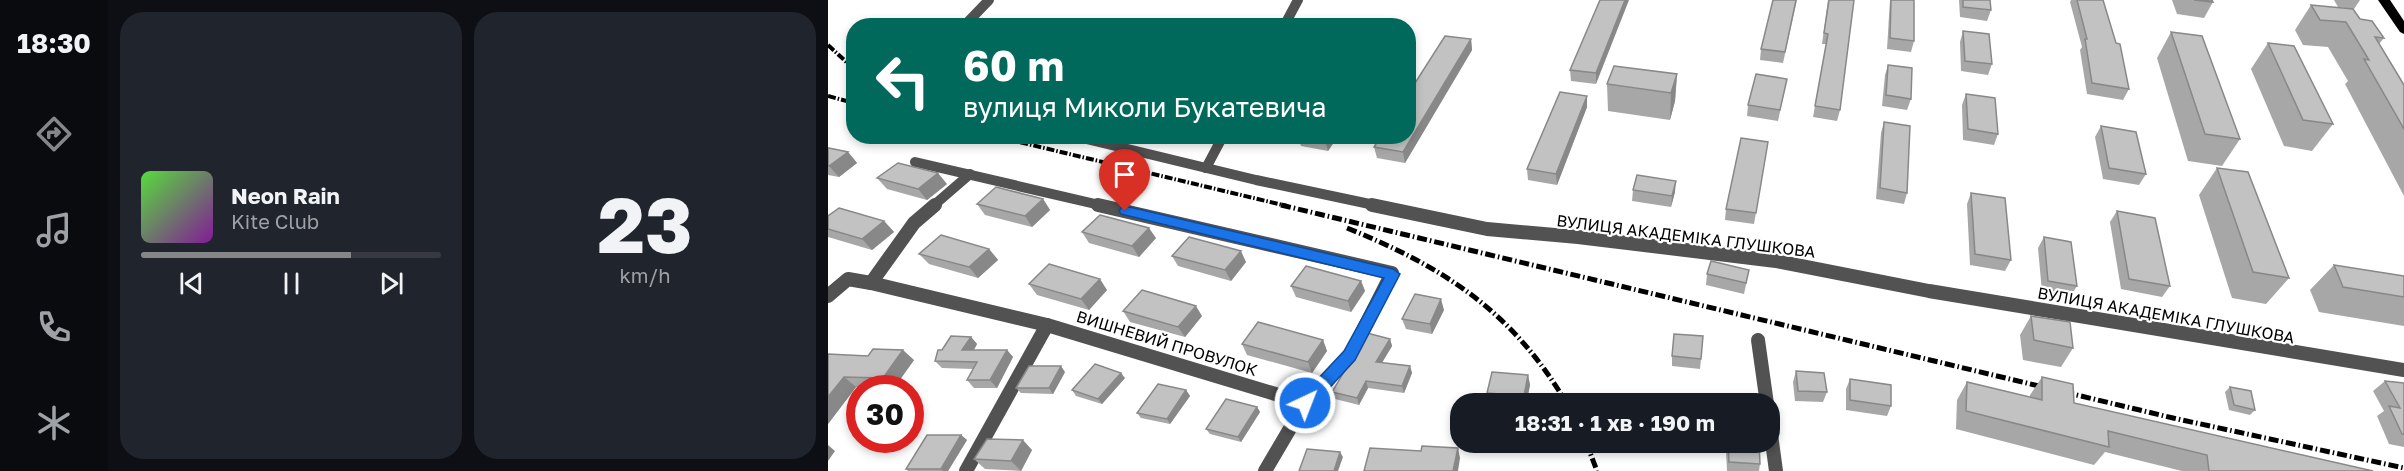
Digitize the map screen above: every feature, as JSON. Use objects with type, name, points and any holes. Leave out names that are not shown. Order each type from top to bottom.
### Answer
[{"type":"main road","points":[[2384,0],[2404,30]]},
{"type":"street","points":[[972,18],[989,0]]},
{"type":"street","points":[[1288,18],[1298,0]]},
{"type":"street","name":"ВУЛИЦЯ АКАДЕМІКА ГЛУШКОВА","points":[[1107,144],[1439,221],[1487,229],[1578,237],[1776,261],[1952,295],[2404,370]]},
{"type":"street","points":[[1206,168],[1219,144]]},
{"type":"street","points":[[915,162],[1392,273],[1350,356],[1305,403],[1265,471]]},
{"type":"street","points":[[871,283],[914,223],[970,174]]},
{"type":"street","name":"ВИШНЕВИЙ ПРОВУЛОК","points":[[828,296],[848,279],[871,283],[1047,325],[1305,403]]},
{"type":"street","points":[[966,471],[1047,325]]},
{"type":"street","points":[[1758,340],[1765,393]]},
{"type":"street","points":[[1774,453],[1776,471]]},
{"type":"building","points":[[1600,0],[1625,0],[1596,73],[1570,70]]},
{"type":"building","points":[[1773,0],[1796,0],[1785,52],[1761,49]]},
{"type":"building","points":[[1829,0],[1854,0],[1840,110],[1815,106],[1828,34],[1824,33]]},
{"type":"building","points":[[1891,0],[1914,0],[1914,41],[1890,38]]},
{"type":"building","points":[[1963,0],[1990,0],[1991,10],[1963,7]]},
{"type":"building","points":[[2077,0],[2103,0],[2116,43],[2120,44],[2129,89],[2092,83],[2085,39],[2087,39]]},
{"type":"building","points":[[2311,5],[2353,9],[2360,19],[2372,21],[2384,38],[2375,37],[2404,85],[2404,129],[2364,59],[2369,60],[2346,22],[2320,20]]},
{"type":"building","points":[[1963,31],[1989,34],[1992,64],[1965,61]]},
{"type":"building","points":[[2171,32],[2202,36],[2240,139],[2205,134]]},
{"type":"building","points":[[1445,36],[1471,39],[1416,130],[1416,81]]},
{"type":"building","points":[[2268,43],[2294,46],[2333,124],[2303,120]]},
{"type":"building","points":[[1888,65],[1912,68],[1911,99],[1886,95]]},
{"type":"building","points":[[1614,66],[1677,74],[1671,93],[1607,84]]},
{"type":"building","points":[[1756,74],[1787,79],[1780,110],[1748,105]]},
{"type":"building","points":[[1560,92],[1587,96],[1556,174],[1527,169]]},
{"type":"building","points":[[1966,94],[1995,98],[1998,134],[1968,129]]},
{"type":"building","points":[[1884,122],[1910,126],[1907,193],[1880,188]]},
{"type":"building","points":[[2101,126],[2136,132],[2146,174],[2109,168]]},
{"type":"building","points":[[1741,138],[1768,142],[1756,213],[1726,209]]},
{"type":"building","points":[[1376,144],[1408,144],[1403,152],[1374,147]]},
{"type":"building","points":[[828,148],[848,152],[828,166]]},
{"type":"building","points":[[898,163],[938,173],[918,189],[877,178]]},
{"type":"building","points":[[2217,168],[2248,172],[2289,278],[2253,272]]},
{"type":"building","points":[[1637,175],[1676,181],[1672,196],[1633,190]]},
{"type":"building","points":[[996,187],[1043,199],[1025,216],[977,204]]},
{"type":"building","points":[[1971,193],[2005,198],[2011,260],[1975,254]]},
{"type":"building","points":[[839,208],[884,221],[862,239],[828,229],[828,216]]},
{"type":"building","points":[[2117,211],[2155,218],[2170,286],[2129,279]]},
{"type":"building","points":[[1100,215],[1149,228],[1132,246],[1082,232]]},
{"type":"building","points":[[941,235],[989,249],[969,267],[919,254]]},
{"type":"building","points":[[1189,237],[1241,251],[1225,270],[1172,256]]},
{"type":"building","points":[[2044,237],[2071,242],[2077,286],[2048,281]]},
{"type":"building","points":[[1711,261],[1749,270],[1746,283],[1707,274]]},
{"type":"building","points":[[1049,264],[1100,279],[1081,299],[1029,284]]},
{"type":"building","points":[[2334,265],[2404,276],[2404,297],[2343,287]]},
{"type":"building","points":[[1306,266],[1361,281],[1348,301],[1291,286]]},
{"type":"building","points":[[1142,290],[1196,306],[1178,327],[1123,311]]},
{"type":"building","points":[[1415,294],[1441,299],[1430,324],[1402,319]]},
{"type":"building","points":[[2031,316],[2070,322],[2073,348],[2034,340]]},
{"type":"building","points":[[1258,322],[1323,340],[1308,362],[1242,344]]},
{"type":"building","points":[[1367,333],[1390,339],[1376,362],[1410,366],[1402,386],[1366,381],[1357,398],[1332,392]]},
{"type":"building","points":[[1674,334],[1703,336],[1701,359],[1672,356]]},
{"type":"building","points":[[951,336],[971,337],[962,350],[1007,350],[990,380],[967,380],[977,362],[935,361],[938,350],[942,350]]},
{"type":"building","points":[[873,349],[903,350],[885,375],[846,375],[828,397],[828,354],[868,356]]},
{"type":"building","points":[[1095,364],[1121,373],[1098,399],[1072,390]]},
{"type":"building","points":[[1029,366],[1061,366],[1049,388],[1016,388]]},
{"type":"building","points":[[1796,371],[1824,373],[1827,392],[1798,391]]},
{"type":"building","points":[[1492,372],[1528,375],[1525,393],[1487,393]]},
{"type":"building","points":[[2042,377],[2073,384],[2074,403],[2373,471],[2209,471],[2207,455],[2108,431],[2109,447],[1966,411],[1967,382],[2042,400]]},
{"type":"building","points":[[1850,379],[1891,385],[1891,406],[1850,400]]},
{"type":"building","points":[[2385,381],[2404,383],[2404,434],[2389,406],[2400,408]]},
{"type":"building","points":[[1158,384],[1186,390],[1167,419],[1137,413]]},
{"type":"building","points":[[2230,387],[2251,391],[2255,410],[2234,405]]},
{"type":"building","points":[[1226,399],[1257,407],[1238,437],[1206,429]]},
{"type":"building","points":[[927,435],[961,435],[941,469],[906,469],[916,453],[924,453],[924,440]]},
{"type":"building","points":[[987,439],[1023,440],[1011,461],[974,459]]},
{"type":"building","points":[[1422,446],[1450,448],[1450,453],[1457,453],[1453,471],[1364,471],[1370,448],[1421,451]]},
{"type":"building","points":[[1307,449],[1340,452],[1334,471],[1299,471]]},
{"type":"building","points":[[1729,453],[1760,453],[1760,464],[1729,462]]},
{"type":"railway","points":[[828,45],[846,62]]},
{"type":"railway","points":[[828,96],[846,101]]},
{"type":"railway","points":[[1027,144],[1287,206]]},
{"type":"railway","points":[[1281,205],[2173,418],[2404,468]]},
{"type":"railway","points":[[1347,228],[1415,259],[1473,296],[1523,343],[1560,393]]},
{"type":"railway","points":[[1590,453],[1597,471]]},
{"type":"route","points":[[1125,211],[1393,274],[1350,356],[1305,403]]}]
